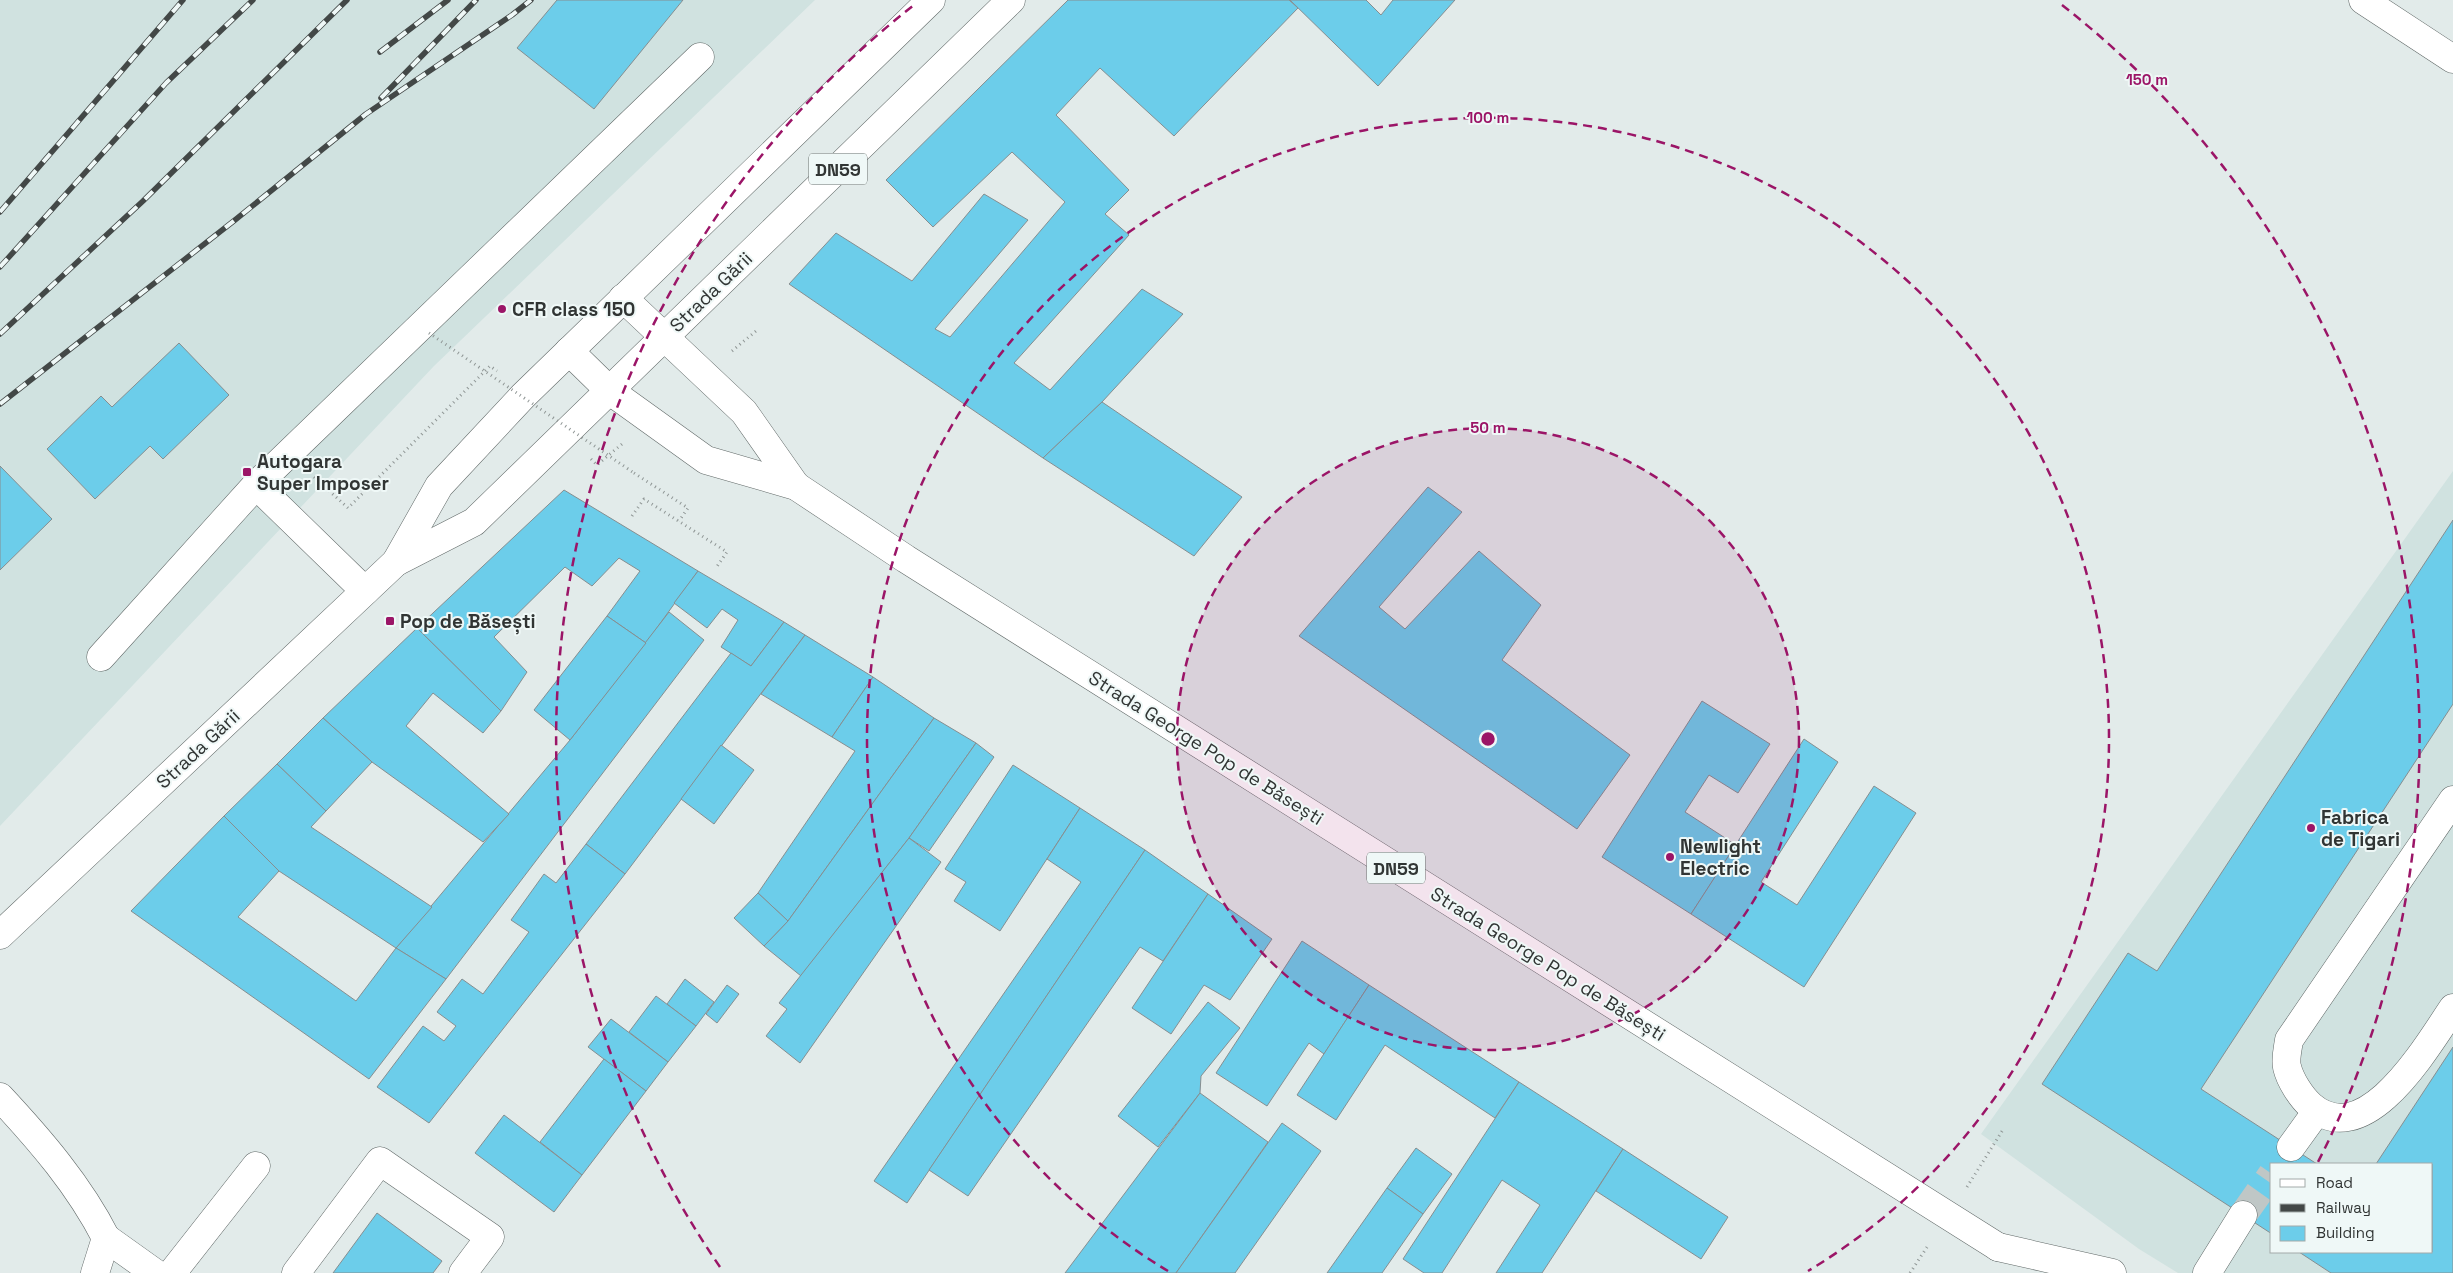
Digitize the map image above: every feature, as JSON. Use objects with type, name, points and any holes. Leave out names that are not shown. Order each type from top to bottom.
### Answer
[{"type":"main road","name":"Strada Gării","points":[[396,562],[439,486],[523,396],[931,0]]},
{"type":"main road","name":"Strada Gării","points":[[0,935],[396,562],[474,522],[1011,0]]},
{"type":"main road","points":[[2363,0],[2453,58]]},
{"type":"main road","points":[[101,657],[256,485],[700,57]]},
{"type":"main road","name":"Strada George Pop de Băsești","points":[[623,298],[744,412],[796,486]]},
{"type":"main road","name":"Strada George Pop de Băsești","points":[[569,351],[610,391],[706,460],[796,486],[914,564],[1998,1247],[2112,1273]]},
{"type":"main road","points":[[256,485],[365,591]]},
{"type":"main road","points":[[2453,800],[2289,1040],[2287,1067],[2303,1099],[2317,1111],[2334,1117],[2353,1116],[2379,1102],[2409,1072],[2453,1008]]},
{"type":"main road","points":[[0,1097],[41,1141],[91,1208],[106,1238],[155,1273]]},
{"type":"main road","points":[[2291,1147],[2317,1111]]},
{"type":"main road","points":[[296,1273],[380,1161],[490,1237],[463,1273]]},
{"type":"main road","points":[[172,1273],[256,1166]]},
{"type":"main road","points":[[2207,1273],[2243,1215]]},
{"type":"main road","points":[[95,1273],[106,1238]]},
{"type":"main road","name":"Strada George Pop de Băsești","points":[[1998,1247],[2018,1273]]},
{"type":"path","points":[[429,333],[688,508],[679,521]]},
{"type":"path","points":[[313,476],[348,508],[490,366]]},
{"type":"path","points":[[632,516],[644,499],[727,552],[716,568]]},
{"type":"shaded area","points":[[0,0],[815,0],[434,366],[0,826]]},
{"type":"shaded area","points":[[2453,471],[2453,1273],[2178,1273],[2139,1249],[1981,1134]]},
{"type":"building","points":[[557,0],[683,0],[594,109],[517,48]]},
{"type":"building","points":[[1068,0],[1289,0],[1298,8],[1174,136],[1100,68],[1056,115],[1129,190],[1105,214],[1129,235],[1014,363],[1050,390],[1142,289],[1183,314],[1102,402],[1043,458],[789,284],[836,233],[912,281],[984,194],[1028,220],[935,329],[950,337],[1065,202],[1012,152],[933,227],[886,180]]},
{"type":"building","points":[[1290,0],[1366,0],[1381,15],[1393,0],[1455,0],[1378,86]]},
{"type":"building","points":[[179,343],[229,395],[163,459],[150,446],[95,499],[47,449],[101,396],[112,407]]},
{"type":"building","points":[[1102,402],[1242,497],[1194,556],[1043,458]]},
{"type":"building","points":[[0,466],[52,519],[0,570]]},
{"type":"building","points":[[1428,487],[1462,512],[1379,607],[1405,629],[1479,551],[1541,605],[1502,660],[1630,755],[1577,829],[1299,636]]},
{"type":"building","points":[[564,490],[698,571],[646,643],[607,616],[640,571],[619,558],[592,586],[565,567],[494,637],[527,672],[501,711],[417,628]]},
{"type":"building","name":"Fabrica de Tigari","points":[[2453,520],[2453,704],[2201,1089],[2315,1163],[2270,1163],[2270,1233],[2042,1084],[2128,953],[2157,971]]},
{"type":"building","points":[[698,571],[784,622],[751,666],[721,647],[738,620],[722,609],[707,628],[674,603]]},
{"type":"building","points":[[669,612],[704,640],[446,979],[396,948],[570,740]]},
{"type":"building","points":[[607,616],[646,643],[570,740],[534,710]]},
{"type":"building","points":[[784,622],[805,635],[625,874],[586,844],[731,653],[751,666]]},
{"type":"building","points":[[417,628],[501,711],[483,733],[433,693],[406,726],[509,814],[483,842],[372,762],[323,718]]},
{"type":"building","points":[[805,635],[873,677],[832,737],[761,694]]},
{"type":"building","points":[[873,677],[934,718],[788,921],[758,893],[855,751],[832,737]]},
{"type":"building","points":[[1702,701],[1770,744],[1738,793],[1709,775],[1685,812],[1736,845],[1691,914],[1602,857]]},
{"type":"building","points":[[323,718],[372,762],[326,811],[277,764]]},
{"type":"building","points":[[934,718],[976,743],[909,838],[801,976],[764,946],[788,921]]},
{"type":"building","points":[[1804,739],[1838,762],[1761,882],[1797,905],[1874,786],[1916,813],[1804,987],[1691,914]]},
{"type":"building","points":[[976,743],[994,757],[929,851],[909,838]]},
{"type":"building","points":[[721,745],[754,770],[714,824],[681,799]]},
{"type":"building","points":[[277,764],[326,811],[311,827],[432,907],[396,948],[279,871],[224,816]]},
{"type":"building","points":[[1013,765],[1080,808],[1000,931],[954,901],[966,882],[945,869]]},
{"type":"building","points":[[1080,808],[1145,850],[907,1203],[874,1181],[1081,882],[1047,859]]},
{"type":"building","points":[[224,816],[279,871],[238,917],[356,1001],[396,948],[446,979],[369,1079],[131,911]]},
{"type":"building","points":[[909,838],[941,862],[800,1063],[766,1036],[787,1009],[779,1003]]},
{"type":"building","points":[[586,844],[625,874],[429,1123],[377,1087],[423,1026],[444,1041],[456,1026],[437,1012],[462,979],[483,994],[529,932],[511,920],[544,874],[556,883]]},
{"type":"building","points":[[1145,850],[1208,894],[1163,961],[1140,947],[968,1196],[929,1170]]},
{"type":"building","points":[[758,893],[788,921],[764,946],[734,918]]},
{"type":"building","points":[[1208,894],[1272,939],[1230,1000],[1204,985],[1171,1034],[1132,1008]]},
{"type":"building","points":[[1302,941],[1369,985],[1324,1054],[1309,1043],[1267,1106],[1216,1073]]},
{"type":"building","points":[[685,979],[714,1002],[696,1026],[667,1004]]},
{"type":"building","points":[[727,985],[739,994],[717,1023],[706,1014]]},
{"type":"building","points":[[1369,985],[1519,1082],[1495,1118],[1385,1045],[1336,1120],[1297,1095]]},
{"type":"building","points":[[656,996],[696,1026],[668,1062],[629,1032]]},
{"type":"building","points":[[1208,1002],[1240,1028],[1201,1076],[1200,1093],[1158,1147],[1118,1116]]},
{"type":"building","points":[[611,1019],[668,1062],[646,1091],[588,1047]]},
{"type":"building","points":[[2453,1047],[2453,1273],[2331,1273],[2301,1253],[2433,1253],[2433,1163],[2377,1163]]},
{"type":"building","points":[[604,1059],[646,1091],[582,1175],[540,1142]]},
{"type":"building","points":[[1519,1082],[1623,1149],[1542,1273],[1496,1273],[1540,1205],[1502,1180],[1442,1273],[1424,1273],[1403,1259]]},
{"type":"building","points":[[1200,1093],[1268,1142],[1176,1273],[1065,1273]]},
{"type":"building","points":[[504,1115],[582,1175],[554,1212],[475,1153]]},
{"type":"building","points":[[1282,1123],[1321,1151],[1235,1273],[1176,1273]]},
{"type":"building","points":[[1416,1148],[1452,1174],[1423,1214],[1387,1188]]},
{"type":"building","points":[[1623,1149],[1728,1217],[1701,1259],[1596,1191]]},
{"type":"building","points":[[1387,1188],[1423,1214],[1382,1273],[1327,1273]]},
{"type":"building","points":[[377,1213],[442,1261],[433,1273],[333,1273]]},
{"type":"tunnel","points":[[2243,1215],[2270,1177]]},
{"type":"railway","points":[[0,212],[183,0]]},
{"type":"railway","points":[[0,267],[166,83],[253,0]]},
{"type":"railway","points":[[0,334],[143,201],[347,0]]},
{"type":"railway","points":[[380,52],[448,0]]},
{"type":"railway","points":[[381,98],[476,0]]},
{"type":"railway","points":[[0,404],[235,220],[366,114],[512,15],[531,0]]},
{"type":"place","name":"CFR class 150","points":[[502,309]]},
{"type":"place","name":"Autogara Super Imposer","points":[[247,472]]},
{"type":"place","name":"Pop de Băsești","points":[[390,621]]},
{"type":"place","name":"Fabrica de Tigari","points":[[2311,828]]},
{"type":"place","name":"Newlight Electric","points":[[1670,857]]}]
